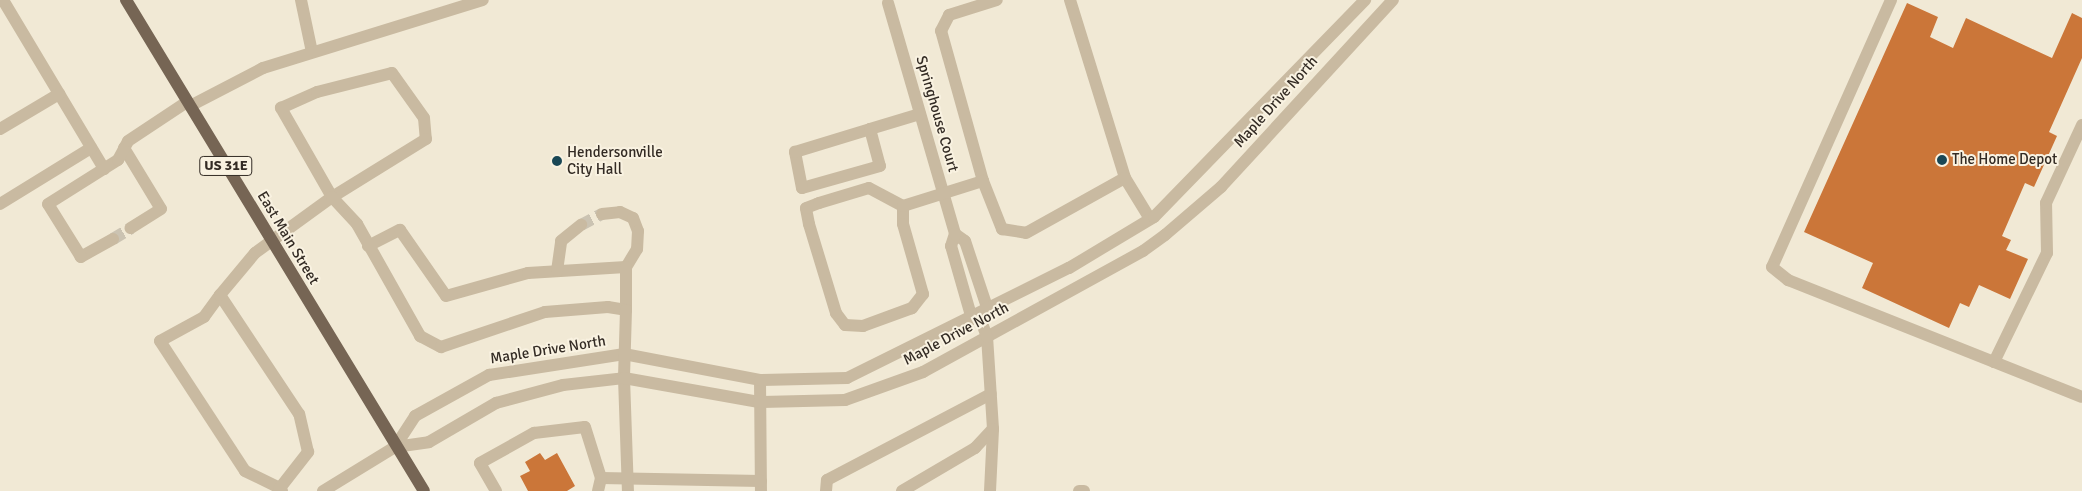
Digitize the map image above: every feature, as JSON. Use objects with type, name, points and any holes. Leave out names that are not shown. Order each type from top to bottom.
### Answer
[{"type":"main road","name":"East Main Street","points":[[126,0],[395,447],[424,491]]},
{"type":"street","points":[[3,0],[59,94],[86,151],[104,169]]},
{"type":"street","points":[[301,0],[312,52]]},
{"type":"street","points":[[114,239],[81,257],[48,204],[118,160],[128,141],[188,104],[263,68],[483,0]]},
{"type":"street","points":[[998,0],[949,15],[941,31],[983,182],[1002,229],[1026,233],[1125,178]]},
{"type":"street","points":[[1070,0],[1125,178],[1165,235]]},
{"type":"street","name":"Maple Drive North","points":[[395,447],[415,416],[489,375],[624,354],[760,380],[847,378],[980,315],[1069,268],[1152,218],[1365,0]]},
{"type":"street","name":"Maple Drive North","points":[[395,447],[429,442],[496,403],[563,385],[624,378],[759,402],[845,400],[924,372],[1143,251],[1165,235],[1221,187],[1295,104],[1393,0]]},
{"type":"street","points":[[1891,0],[1772,267],[1788,280],[2082,397]]},
{"type":"street","name":"Springhouse Court","points":[[888,3],[956,234]]},
{"type":"street","points":[[220,295],[299,414],[308,452],[281,490],[245,471],[160,341],[204,317],[220,295],[270,240],[332,197],[426,139],[424,118],[392,73],[318,92],[281,108],[332,197],[356,224],[420,336],[441,347],[545,312],[608,307],[626,310]]},
{"type":"street","points":[[1279,90],[1295,104]]},
{"type":"street","points":[[0,129],[59,94]]},
{"type":"street","points":[[870,129],[880,166],[802,188],[795,152],[870,129],[920,114]]},
{"type":"street","points":[[1994,362],[2048,253],[2046,203],[2082,125]]},
{"type":"street","points":[[124,148],[161,209],[131,228]]},
{"type":"street","points":[[0,194],[69,153],[86,151]]},
{"type":"street","points":[[0,204],[86,151]]},
{"type":"street","points":[[903,206],[903,224],[923,294],[912,308],[863,326],[845,325],[836,313],[815,247],[806,208],[868,188],[903,206],[983,182]]},
{"type":"street","points":[[602,214],[620,212],[633,218],[638,231],[637,250],[626,267],[624,378],[627,486]]},
{"type":"street","points":[[557,271],[561,241],[581,224]]},
{"type":"street","points":[[368,246],[400,230],[446,296],[528,273],[626,267]]},
{"type":"street","points":[[980,315],[965,241],[956,234],[950,246],[980,315],[987,337],[993,429],[990,491]]},
{"type":"street","points":[[496,491],[480,464],[534,433],[585,427],[600,485],[761,486],[760,380]]},
{"type":"street","points":[[826,491],[827,480],[991,394]]},
{"type":"street","points":[[902,491],[975,448],[993,429]]},
{"type":"street","points":[[322,491],[395,447]]},
{"type":"street","points":[[1079,491],[1084,491]]},
{"type":"building","name":"The Home Depot","points":[[1907,3],[1938,17],[1930,37],[1953,48],[1966,18],[2052,58],[2072,13],[2082,18],[2082,58],[2049,132],[2057,136],[2034,187],[2025,183],[2002,236],[2011,240],[2006,250],[2028,259],[2010,299],[1979,285],[1969,307],[1960,303],[1949,328],[1862,288],[1873,263],[1804,232]]},
{"type":"building","points":[[540,453],[545,460],[557,453],[575,486],[567,491],[528,491],[520,476],[530,471],[525,462]]},
{"type":"tunnel","points":[[581,225],[602,214]]},
{"type":"tunnel","points":[[113,239],[131,228]]},
{"type":"place","name":"The Home Depot","points":[[1942,160]]},
{"type":"place","name":"Hendersonville City Hall","points":[[557,161]]}]
